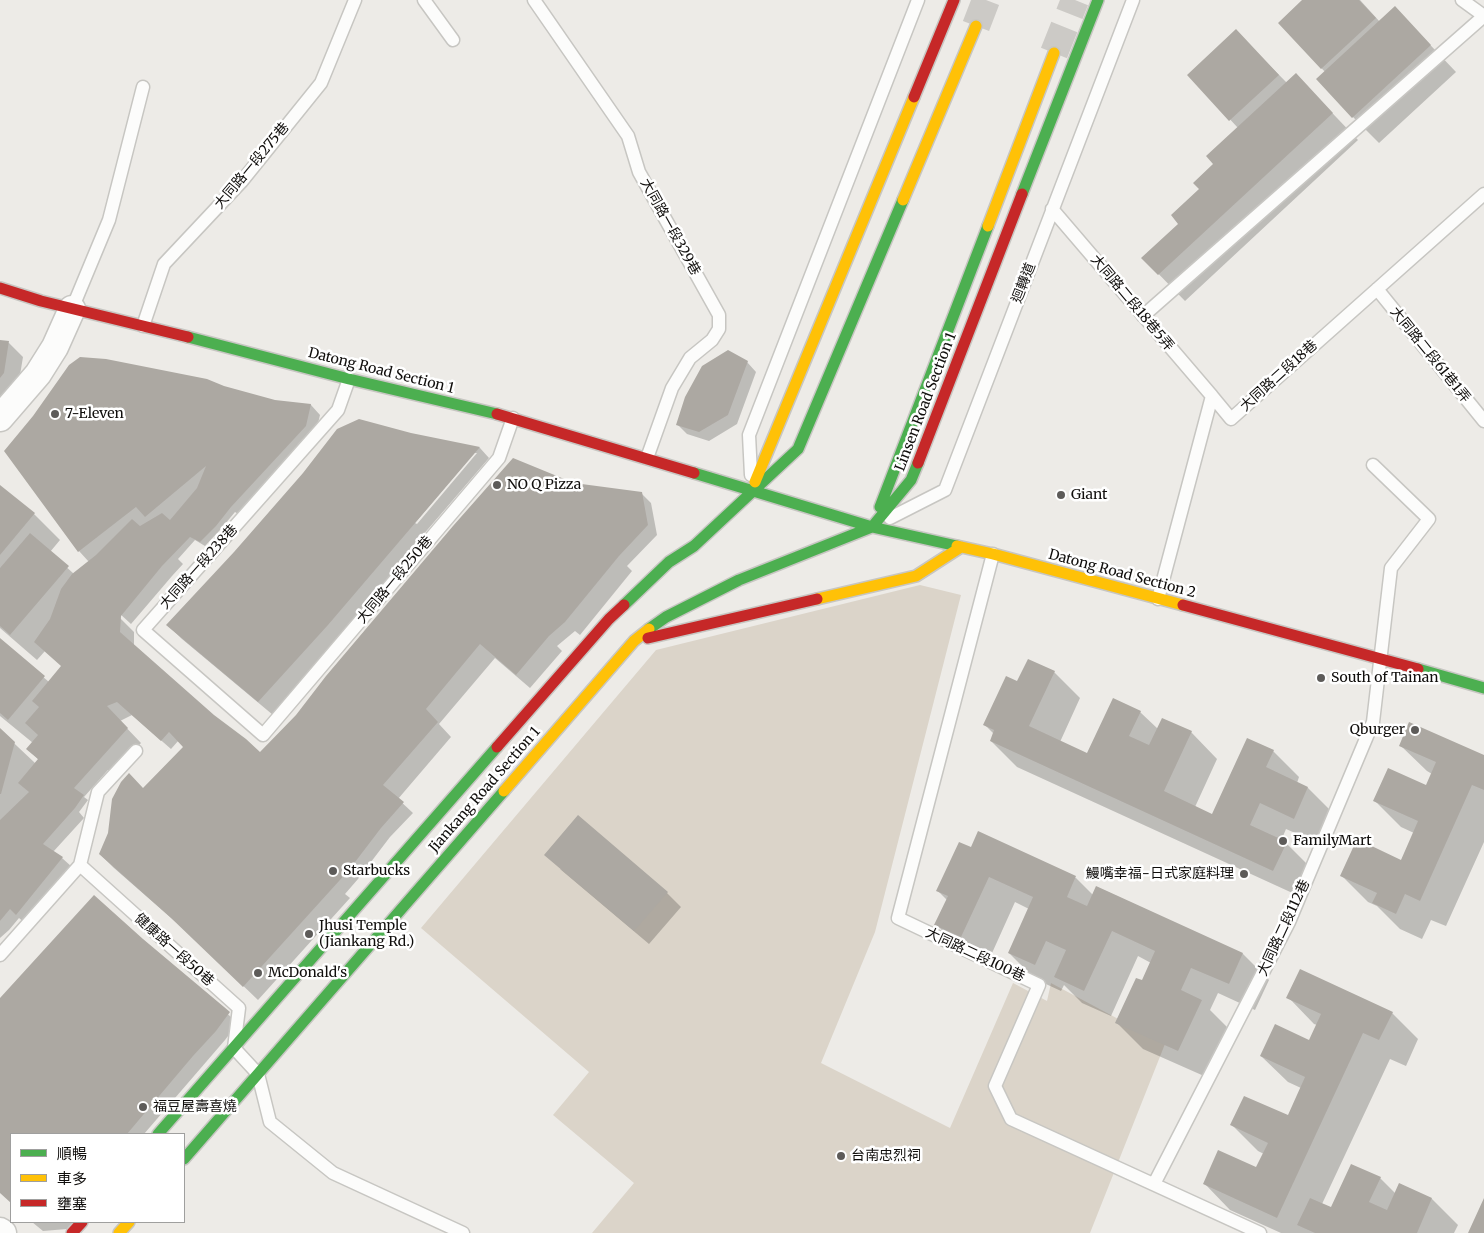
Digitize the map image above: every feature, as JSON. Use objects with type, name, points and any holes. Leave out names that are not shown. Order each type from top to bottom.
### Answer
[{"type":"street","points":[[752,490],[954,0]]},
{"type":"street","name":"Linsen Road Section 1","points":[[872,527],[911,480],[1098,0]]},
{"type":"street","points":[[752,490],[798,448],[976,26]]},
{"type":"street","name":"Linsen Road Section 1","points":[[872,527],[1054,53]]},
{"type":"street","name":"Datong Road Section 1","points":[[0,288],[72,309],[513,418],[752,490]]},
{"type":"street","points":[[0,418],[38,374],[55,347],[72,309]]},
{"type":"street","name":"Datong Road Section 2","points":[[752,490],[872,527],[993,554],[1381,658],[1484,688]]},
{"type":"street","name":"Jiankang Road Section 1","points":[[159,1133],[609,620],[669,562],[694,546],[752,490]]},
{"type":"street","name":"Jiankang Road Section 1","points":[[185,1158],[634,641],[666,617],[739,580],[872,527]]},
{"type":"street","points":[[634,641],[916,576],[961,547]]},
{"type":"street","points":[[72,1233],[81,1223]]},
{"type":"street","points":[[119,1233],[128,1223]]},
{"type":"lane","name":"大同路一段275巷","points":[[143,326],[164,264],[242,181],[321,83],[355,0]]},
{"type":"lane","points":[[424,0],[453,40]]},
{"type":"lane","name":"大同路一段329巷","points":[[534,0],[628,136],[639,172],[719,315],[719,329],[712,340],[690,358],[672,388],[647,458]]},
{"type":"lane","points":[[752,490],[749,435],[918,0]]},
{"type":"lane","name":"迴轉道","points":[[872,527],[945,490],[1133,0]]},
{"type":"lane","points":[[1143,316],[1484,16],[1462,0]]},
{"type":"lane","points":[[72,309],[109,220],[143,87]]},
{"type":"lane","name":"大同路二段18巷","points":[[1212,396],[1231,420],[1484,194]]},
{"type":"lane","name":"大同路二段18巷5弄","points":[[1052,209],[1212,396]]},
{"type":"lane","name":"大同路二段61巷1弄","points":[[1377,289],[1484,421]]},
{"type":"lane","name":"大同路一段238巷","points":[[263,736],[143,630],[338,410],[349,379]]},
{"type":"lane","points":[[1158,599],[1212,396]]},
{"type":"lane","name":"大同路一段250巷","points":[[263,736],[499,458],[513,418]]},
{"type":"lane","name":"大同路二段112巷","points":[[1154,1184],[1289,922],[1373,722],[1391,568],[1429,519],[1374,465]]},
{"type":"lane","name":"大同路二段100巷","points":[[993,554],[898,918],[1039,985],[995,1086],[1011,1119],[1260,1233]]},
{"type":"lane","points":[[0,955],[80,865],[98,792],[136,751]]},
{"type":"lane","name":"健康路一段50巷","points":[[80,865],[239,1008],[234,1048]]},
{"type":"lane","points":[[234,1048],[258,1074],[270,1122],[333,1173],[464,1233]]},
{"type":"shaded area","points":[[920,585],[961,595],[875,932],[821,1063],[950,1128],[1013,983],[1047,1001],[1051,983],[1165,1044],[1090,1233],[592,1233],[634,1183],[553,1115],[589,1072],[421,928],[656,650]]},
{"type":"building","points":[[1302,0],[1359,0],[1376,18],[1321,69],[1278,23]]},
{"type":"building","points":[[1395,6],[1431,45],[1352,118],[1316,79]]},
{"type":"building","points":[[1236,29],[1279,75],[1229,121],[1187,75]]},
{"type":"building","points":[[1296,73],[1333,113],[1158,275],[1141,258],[1178,224],[1171,215],[1199,189],[1193,183],[1213,164],[1206,156]]},
{"type":"building","points":[[0,340],[9,341],[4,373],[0,378]]},
{"type":"building","points":[[728,350],[748,361],[728,415],[699,432],[676,425],[685,397],[702,366]]},
{"type":"building","points":[[80,357],[106,359],[207,379],[224,386],[275,400],[311,404],[306,426],[200,542],[190,537],[162,566],[121,616],[120,632],[214,715],[260,752],[296,715],[326,676],[513,458],[574,483],[642,492],[648,525],[619,556],[565,622],[549,636],[516,675],[480,644],[426,709],[438,722],[383,785],[404,802],[381,828],[349,870],[243,987],[170,917],[99,854],[108,833],[112,799],[121,782],[129,773],[143,788],[183,747],[169,732],[161,741],[117,702],[107,706],[128,728],[74,788],[84,795],[43,844],[63,857],[16,915],[10,909],[0,921],[0,820],[29,792],[18,783],[38,759],[26,749],[38,735],[25,723],[39,707],[32,701],[61,666],[34,642],[50,619],[61,589],[72,574],[96,555],[132,519],[140,526],[162,513],[170,520],[197,488],[206,466],[145,517],[136,507],[78,552],[4,451],[33,416],[69,365]]},
{"type":"building","points":[[359,419],[411,433],[480,447],[328,625],[258,702],[166,625],[234,552],[303,473],[337,429]]},
{"type":"building","points":[[0,485],[35,513],[0,555]]},
{"type":"building","points":[[30,533],[69,566],[10,635],[0,626],[0,568]]},
{"type":"building","points":[[0,638],[45,676],[8,720],[0,713]]},
{"type":"building","points":[[1028,659],[1055,671],[1029,726],[1087,753],[1113,698],[1141,711],[1129,736],[1149,745],[1162,718],[1192,731],[1164,791],[1212,814],[1247,738],[1274,750],[1266,767],[1308,787],[1294,819],[1260,803],[1250,825],[1287,842],[1273,871],[990,741],[994,730],[983,725],[1006,676],[1017,681]]},
{"type":"building","points":[[1409,722],[1484,755],[1484,790],[1472,785],[1420,901],[1405,894],[1396,914],[1372,903],[1377,893],[1340,876],[1357,839],[1401,860],[1418,821],[1373,801],[1388,768],[1426,785],[1436,762],[1399,746]]},
{"type":"building","points":[[0,728],[15,742],[1,794],[0,794]]},
{"type":"building","points":[[578,815],[668,892],[634,931],[544,855]]},
{"type":"building","points":[[978,831],[1076,876],[1067,897],[1087,906],[1096,886],[1243,953],[1229,984],[1191,968],[1181,990],[1202,1000],[1178,1051],[1115,1023],[1136,978],[1142,980],[1155,951],[1112,931],[1084,991],[1054,977],[1066,950],[1046,941],[1035,965],[1008,953],[1033,897],[989,877],[961,937],[934,925],[948,896],[936,891],[959,842],[971,847]]},
{"type":"building","points":[[94,895],[230,1012],[216,1031],[128,1133],[10,1133],[10,1202],[0,1193],[0,998]]},
{"type":"building","points":[[1300,969],[1393,1012],[1379,1040],[1363,1033],[1277,1218],[1203,1184],[1218,1150],[1256,1167],[1268,1143],[1230,1125],[1244,1096],[1288,1115],[1305,1077],[1260,1056],[1275,1024],[1309,1040],[1321,1014],[1286,998]]},
{"type":"building","points":[[1351,1164],[1381,1177],[1369,1202],[1387,1210],[1399,1183],[1432,1198],[1417,1233],[1315,1233],[1297,1225],[1310,1198],[1331,1207]]},
{"type":"building","points":[[1484,1198],[1484,1233],[1468,1233]]},
{"type":"tunnel","points":[[976,26],[986,0]]},
{"type":"tunnel","points":[[1054,53],[1075,0]]},
{"type":"traffic: fast","points":[[1022,194],[1098,0]]},
{"type":"traffic: fast","points":[[624,605],[669,562],[694,546],[798,449],[903,200]]},
{"type":"traffic: fast","points":[[880,507],[988,226]]},
{"type":"traffic: fast","points":[[188,337],[349,379],[497,414]]},
{"type":"traffic: fast","points":[[649,629],[666,617],[739,580],[872,527],[911,480],[918,463]]},
{"type":"traffic: fast","points":[[694,473],[872,527],[957,546]]},
{"type":"traffic: fast","points":[[1418,669],[1484,688]]},
{"type":"traffic: fast","points":[[159,1133],[497,747]]},
{"type":"traffic: fast","points":[[185,1158],[504,791]]},
{"type":"traffic: slow","points":[[903,200],[976,26]]},
{"type":"traffic: slow","points":[[988,226],[1054,53]]},
{"type":"traffic: slow","points":[[755,482],[914,97]]},
{"type":"traffic: slow","points":[[957,546],[1183,605]]},
{"type":"traffic: slow","points":[[817,599],[916,576],[961,547]]},
{"type":"traffic: slow","points":[[504,791],[634,641],[649,629]]},
{"type":"traffic: slow","points":[[119,1233],[128,1223]]},
{"type":"traffic: jam","points":[[914,97],[954,0]]},
{"type":"traffic: jam","points":[[918,463],[1022,194]]},
{"type":"traffic: jam","points":[[0,288],[41,301],[188,337]]},
{"type":"traffic: jam","points":[[497,414],[694,473]]},
{"type":"traffic: jam","points":[[648,638],[817,599]]},
{"type":"traffic: jam","points":[[497,747],[609,619],[624,605]]},
{"type":"traffic: jam","points":[[1183,605],[1418,669]]},
{"type":"traffic: jam","points":[[72,1233],[81,1223]]},
{"type":"place","name":"7-Eleven","points":[[55,414]]},
{"type":"place","name":"NO Q Pizza","points":[[497,485]]},
{"type":"place","name":"Giant","points":[[1061,495]]},
{"type":"place","name":"South of Tainan","points":[[1321,678]]},
{"type":"place","name":"Qburger","points":[[1415,730]]},
{"type":"place","name":"FamilyMart","points":[[1283,841]]},
{"type":"place","name":"Starbucks","points":[[333,871]]},
{"type":"place","name":"鰻嘴幸福-日式家庭料理","points":[[1244,874]]},
{"type":"place","name":"Jhusi Temple (Jiankang Rd.)","points":[[309,934]]},
{"type":"place","name":"McDonald's","points":[[258,973]]},
{"type":"place","name":"福豆屋壽喜燒","points":[[143,1107]]},
{"type":"place","name":"台南忠烈祠","points":[[841,1156]]}]
